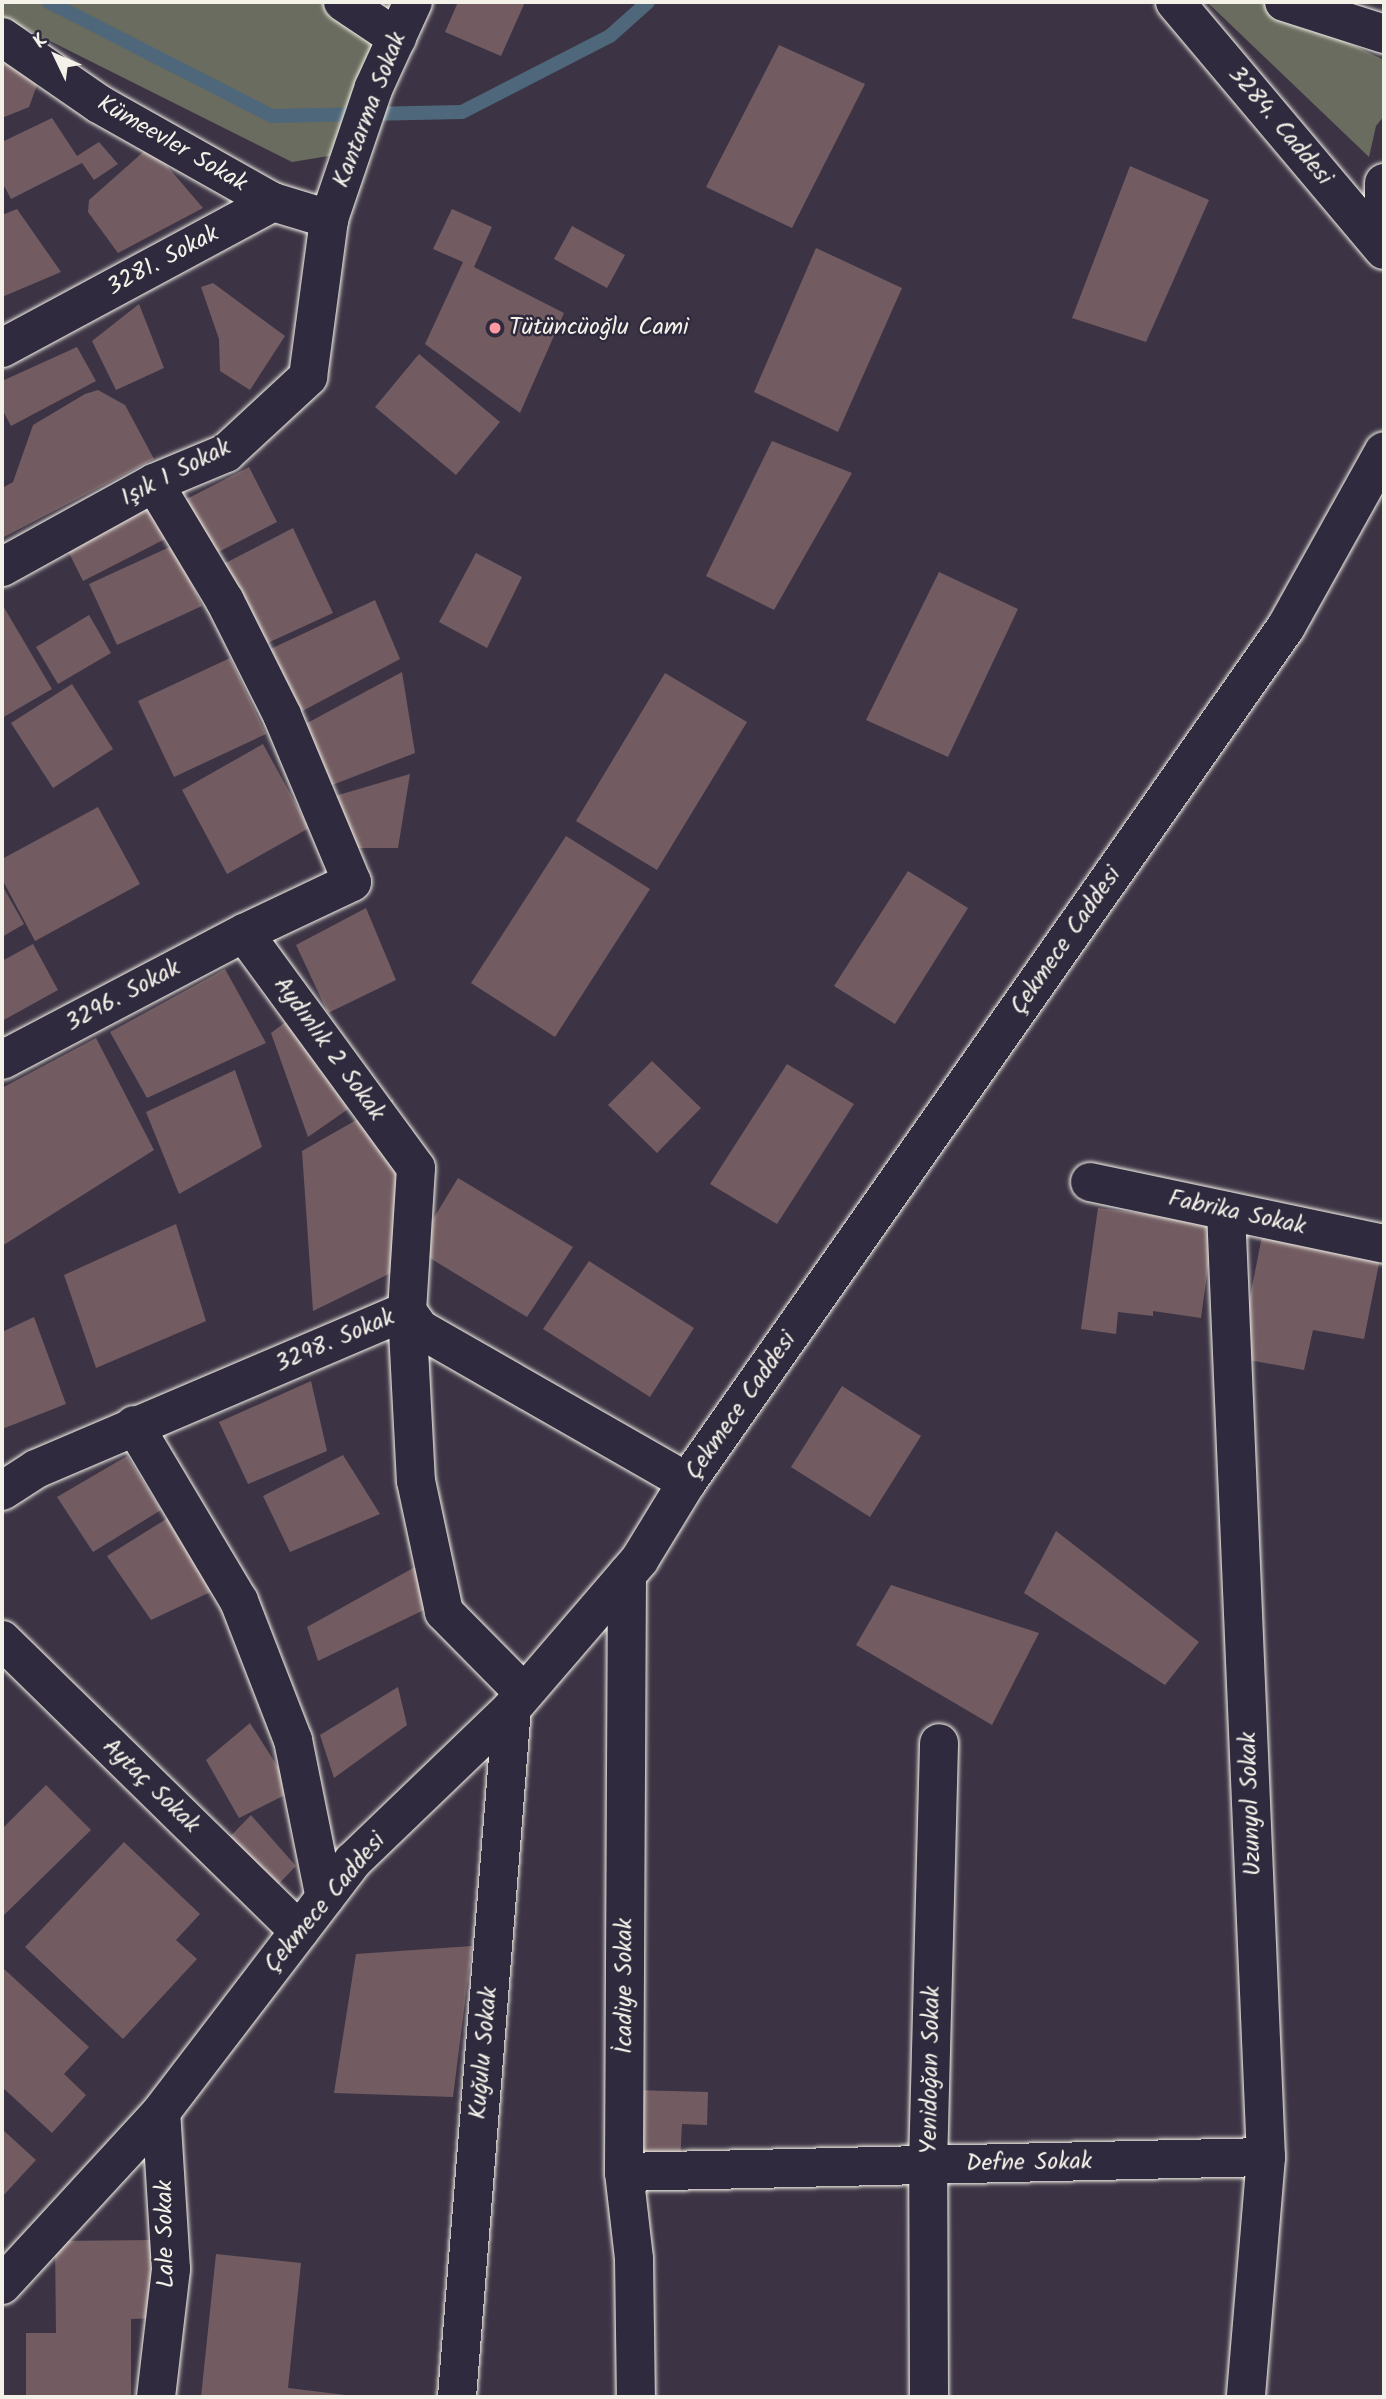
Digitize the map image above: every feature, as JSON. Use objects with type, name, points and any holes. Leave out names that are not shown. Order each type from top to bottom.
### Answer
[{"type":"street","points":[[343,2],[397,38]]},
{"type":"street","name":"Kantarma Sokak","points":[[329,219],[355,150],[374,87],[413,2]]},
{"type":"street","name":"3284. Caddesi","points":[[1175,2],[1384,250]]},
{"type":"street","points":[[1284,2],[1384,34]]},
{"type":"street","name":"Kümeevler Sokak","points":[[2,37],[99,103],[273,202]]},
{"type":"street","points":[[1384,183],[1384,228]]},
{"type":"street","points":[[273,202],[329,219]]},
{"type":"street","name":"3281. Sokak","points":[[2,348],[273,202]]},
{"type":"street","name":"Işık 1 Sokak","points":[[2,567],[155,483],[226,453],[308,377],[329,219]]},
{"type":"street","name":"Çekmece Caddesi","points":[[2,2285],[160,2112],[354,1861],[518,1701],[627,1574],[687,1482],[1286,627],[1384,451]]},
{"type":"street","points":[[155,483],[225,601],[282,715],[352,882],[244,933]]},
{"type":"street","name":"3296. Sokak","points":[[2,1060],[244,933]]},
{"type":"street","name":"Aydınlık 2 Sokak","points":[[244,933],[416,1168],[407,1311],[416,1481],[444,1612],[518,1701]]},
{"type":"street","name":"Fabrika Sokak","points":[[1090,1182],[1384,1244]]},
{"type":"street","name":"Uzunyol Sokak","points":[[1226,1211],[1266,2157],[1246,2397]]},
{"type":"street","name":"3298. Sokak","points":[[2,1491],[36,1469],[134,1425],[407,1311],[420,1329],[687,1482]]},
{"type":"street","points":[[134,1425],[239,1601],[293,1740],[325,1898]]},
{"type":"street","name":"İcadiye Sokak","points":[[627,1574],[624,2172],[634,2259],[636,2397]]},
{"type":"street","name":"Aytaç Sokak","points":[[2,1640],[299,1931]]},
{"type":"street","name":"Kuğulu Sokak","points":[[457,2397],[518,1701]]},
{"type":"street","name":"Yenidoğan Sokak","points":[[929,2397],[928,2165],[939,1743]]},
{"type":"street","name":"Lale Sokak","points":[[156,2397],[171,2269],[160,2112]]},
{"type":"street","name":"Defne Sokak","points":[[624,2172],[1266,2157]]},
{"type":"green space","points":[[2,2],[398,2],[335,155],[292,162],[2,17]]},
{"type":"green space","points":[[1207,2],[1263,2],[1384,60],[1384,116],[1376,126],[1369,157]]},
{"type":"building","points":[[458,2],[525,2],[501,56],[445,32]]},
{"type":"building","points":[[779,45],[865,84],[792,228],[706,187]]},
{"type":"building","points":[[2,51],[37,85],[29,107],[2,118]]},
{"type":"building","points":[[52,118],[77,156],[99,142],[118,164],[94,180],[82,163],[11,199],[2,182],[2,142]]},
{"type":"building","points":[[150,146],[203,208],[118,253],[88,212],[89,200]]},
{"type":"building","points":[[1130,166],[1209,200],[1146,342],[1072,318]]},
{"type":"building","points":[[17,209],[61,272],[2,297],[2,215]]},
{"type":"building","name":"Tütüncüoğlu Cami","points":[[452,209],[492,227],[474,267],[564,313],[520,413],[425,344],[463,262],[433,249]]},
{"type":"building","points":[[572,226],[625,255],[607,288],[554,259]]},
{"type":"building","points":[[816,248],[902,288],[838,432],[754,392]]},
{"type":"building","points":[[213,283],[285,336],[250,390],[220,371],[219,339],[201,287]]},
{"type":"building","points":[[139,304],[164,368],[116,390],[92,341]]},
{"type":"building","points":[[77,347],[96,381],[11,426],[2,409],[2,381]]},
{"type":"building","points":[[419,354],[500,422],[456,475],[375,407]]},
{"type":"building","points":[[98,390],[125,405],[154,459],[2,538],[2,488],[13,482],[33,425],[85,394]]},
{"type":"building","points":[[772,441],[852,473],[774,610],[706,576]]},
{"type":"building","points":[[249,467],[277,522],[201,561],[173,506]]},
{"type":"building","points":[[148,497],[169,537],[83,581],[63,541]]},
{"type":"building","points":[[293,528],[333,613],[250,651],[212,570]]},
{"type":"building","points":[[174,545],[202,606],[117,645],[89,584]]},
{"type":"building","points":[[476,553],[522,577],[487,648],[439,622]]},
{"type":"building","points":[[939,572],[1018,609],[948,757],[866,720]]},
{"type":"building","points":[[375,600],[400,659],[293,716],[262,653]]},
{"type":"building","points":[[2,604],[52,689],[2,718]]},
{"type":"building","points":[[89,615],[111,653],[58,684],[36,647]]},
{"type":"building","points":[[230,658],[266,734],[174,777],[138,701]]},
{"type":"building","points":[[402,672],[415,753],[327,787],[298,728]]},
{"type":"building","points":[[665,673],[747,722],[657,870],[576,821]]},
{"type":"building","points":[[72,684],[113,749],[53,788],[11,723]]},
{"type":"building","points":[[263,744],[309,828],[227,874],[182,790]]},
{"type":"building","points":[[410,774],[398,848],[347,848],[335,796]]},
{"type":"building","points":[[98,807],[140,884],[35,941],[2,879],[2,859]]},
{"type":"building","points":[[566,836],[650,889],[555,1037],[471,983]]},
{"type":"building","points":[[908,871],[968,908],[895,1024],[834,986]]},
{"type":"building","points":[[2,885],[24,924],[2,937]]},
{"type":"building","points":[[366,908],[396,980],[328,1013],[296,945]]},
{"type":"building","points":[[33,944],[58,990],[2,1021],[2,961]]},
{"type":"building","points":[[225,969],[266,1043],[147,1098],[110,1032]]},
{"type":"building","points":[[308,1005],[361,1100],[308,1137],[271,1033]]},
{"type":"building","points":[[96,1038],[154,1150],[2,1246],[2,1088]]},
{"type":"building","points":[[652,1061],[701,1108],[657,1153],[608,1105]]},
{"type":"building","points":[[787,1064],[854,1104],[777,1224],[710,1184]]},
{"type":"building","points":[[235,1070],[262,1147],[179,1194],[146,1112]]},
{"type":"building","points":[[393,1099],[399,1269],[313,1311],[302,1151]]},
{"type":"building","points":[[458,1178],[573,1247],[527,1317],[415,1249]]},
{"type":"building","points":[[1098,1208],[1214,1223],[1201,1318],[1153,1311],[1153,1316],[1118,1312],[1116,1334],[1081,1329]]},
{"type":"building","points":[[1265,1221],[1383,1243],[1364,1339],[1313,1330],[1304,1370],[1238,1358]]},
{"type":"building","points":[[176,1224],[206,1321],[96,1368],[64,1275]]},
{"type":"building","points":[[589,1261],[694,1328],[650,1397],[543,1329]]},
{"type":"building","points":[[34,1317],[66,1404],[2,1429],[2,1332]]},
{"type":"building","points":[[311,1381],[327,1451],[248,1484],[219,1422]]},
{"type":"building","points":[[842,1386],[921,1436],[870,1517],[791,1467]]},
{"type":"building","points":[[343,1455],[380,1514],[290,1552],[263,1496]]},
{"type":"building","points":[[127,1456],[161,1510],[93,1552],[57,1497]]},
{"type":"building","points":[[179,1511],[219,1588],[151,1620],[107,1556]]},
{"type":"building","points":[[1056,1531],[1199,1642],[1165,1685],[1024,1593]]},
{"type":"building","points":[[424,1562],[430,1607],[318,1661],[307,1627]]},
{"type":"building","points":[[891,1585],[1039,1633],[992,1725],[856,1645]]},
{"type":"building","points":[[398,1687],[407,1725],[334,1778],[320,1735]]},
{"type":"building","points":[[250,1723],[293,1791],[239,1818],[206,1760]]},
{"type":"building","points":[[46,1785],[91,1830],[2,1917],[2,1829]]},
{"type":"building","points":[[251,1815],[296,1866],[269,1894],[220,1847]]},
{"type":"building","points":[[124,1842],[200,1914],[176,1940],[197,1959],[123,2039],[25,1947]]},
{"type":"building","points":[[472,1946],[453,2097],[334,2093],[356,1954]]},
{"type":"building","points":[[4,1969],[89,2047],[64,2074],[86,2095],[52,2133],[2,2087]]},
{"type":"building","points":[[633,2090],[708,2092],[707,2125],[682,2124],[680,2164],[631,2162]]},
{"type":"building","points":[[2,2129],[36,2160],[2,2197]]},
{"type":"building","points":[[154,2240],[155,2318],[131,2319],[131,2397],[26,2397],[26,2333],[56,2333],[55,2241]]},
{"type":"building","points":[[216,2254],[301,2263],[288,2388],[362,2397],[201,2397]]},
{"type":"waterway","points":[[49,2],[272,116],[462,112],[610,36],[648,2]]},
{"type":"place","name":"Tütüncüoğlu Cami","points":[[495,328]]}]
